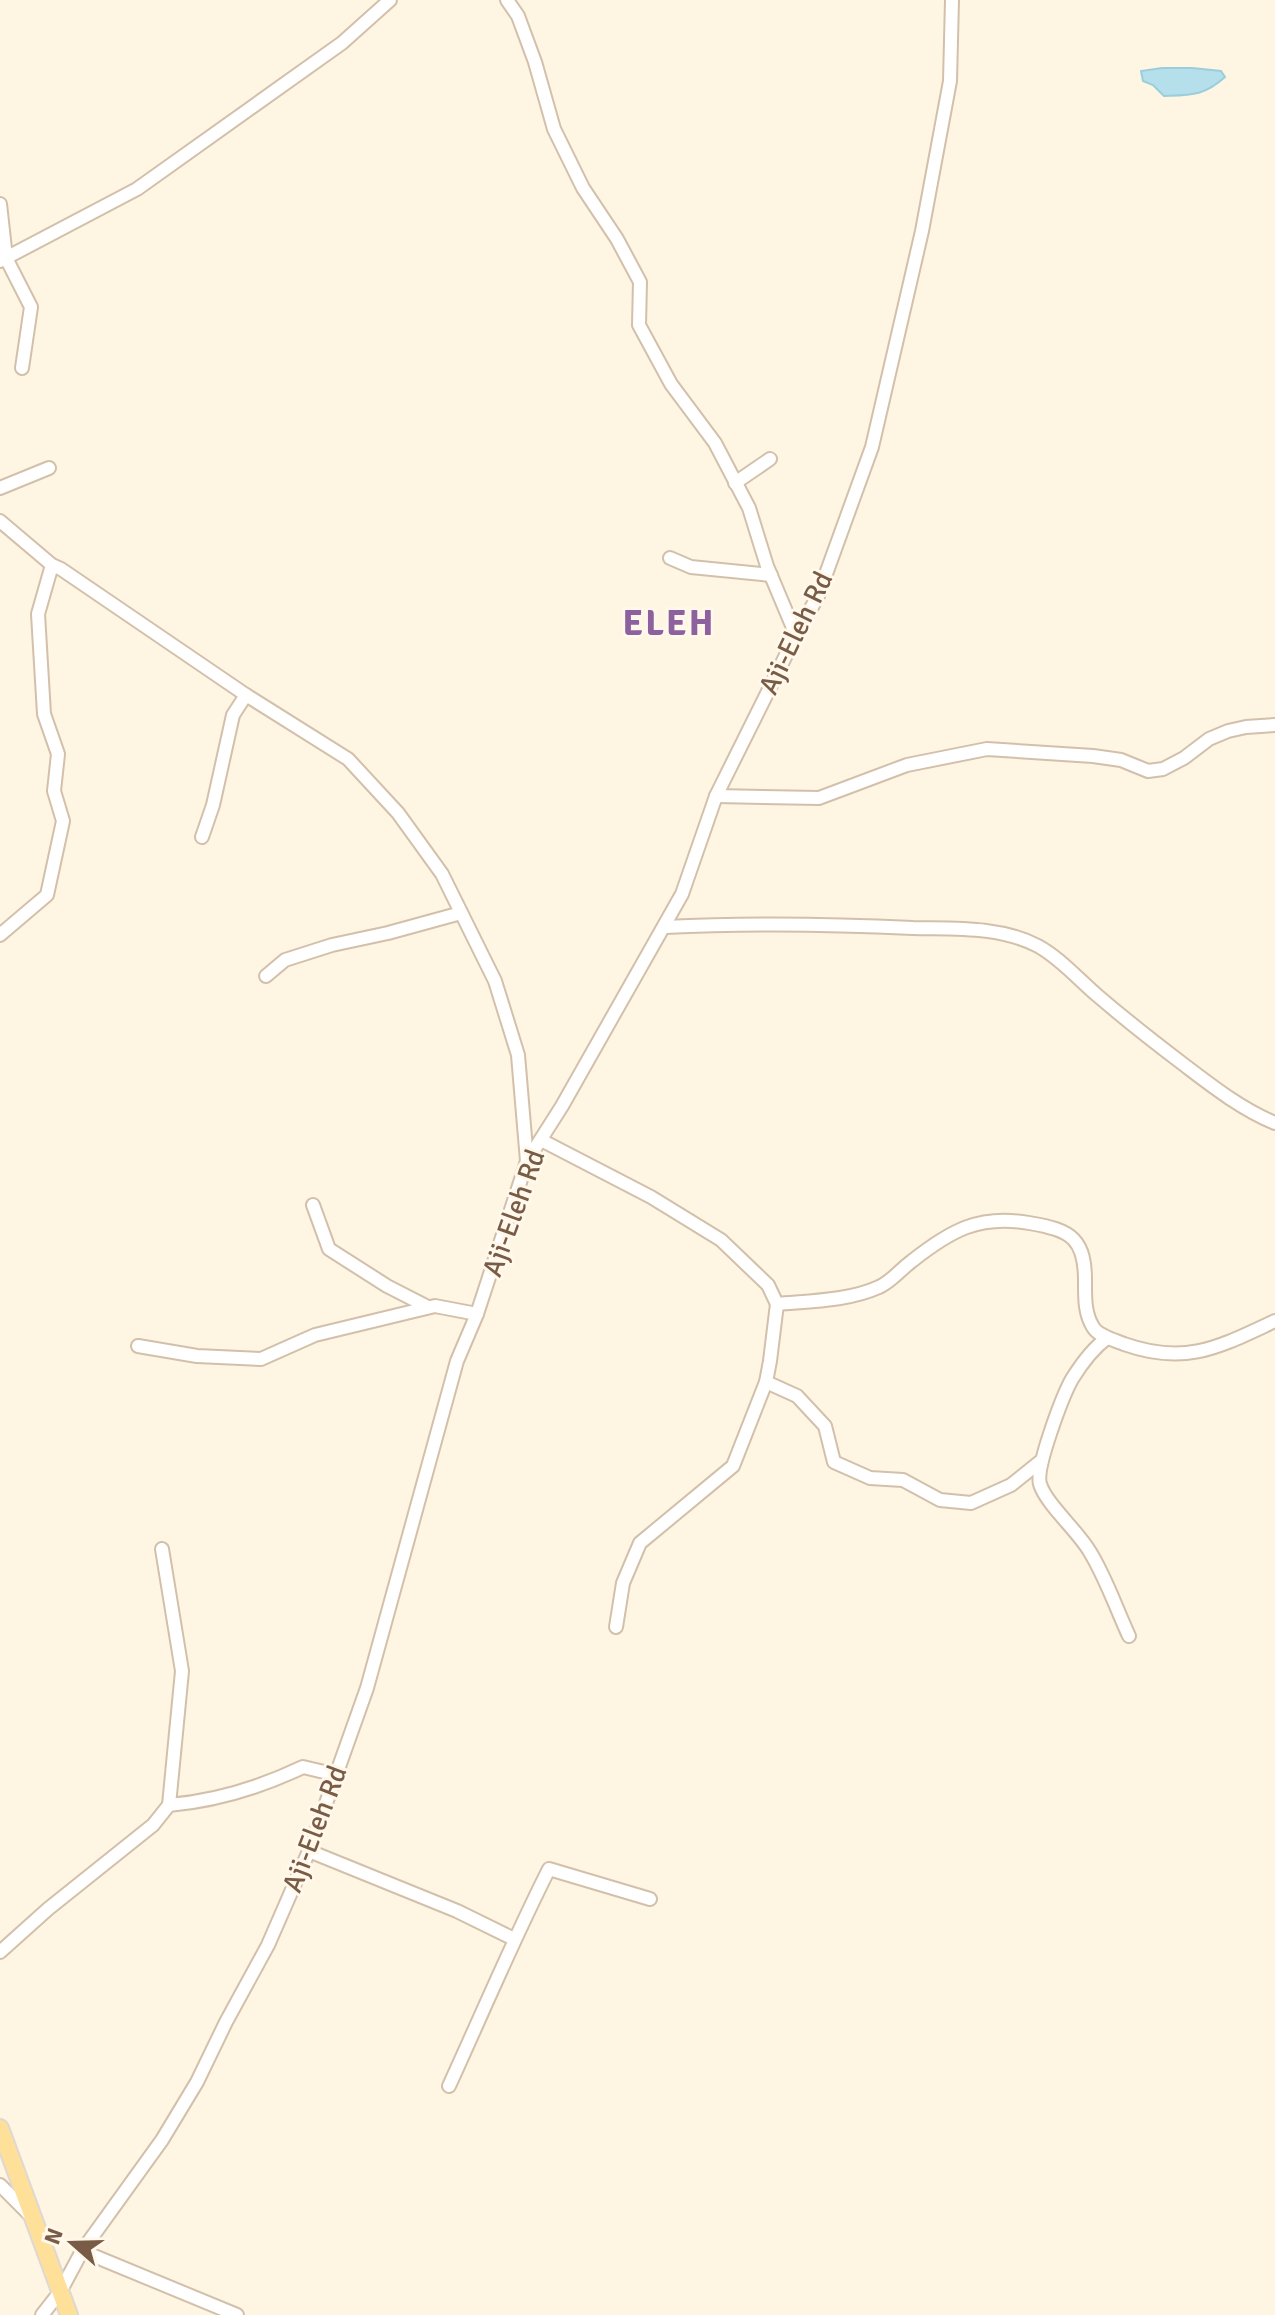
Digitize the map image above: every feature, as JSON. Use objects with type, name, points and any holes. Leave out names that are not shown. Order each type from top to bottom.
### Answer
[{"type":"main road","points":[[0,2128],[69,2315]]},
{"type":"street","points":[[3,260],[137,189],[342,43],[390,0]]},
{"type":"street","points":[[507,0],[518,16],[535,62],[554,129],[583,188],[617,239],[640,282],[639,325],[671,384],[715,443],[749,508],[771,575],[796,635]]},
{"type":"street","name":"Aji-Eleh Rd","points":[[42,2315],[60,2292],[82,2251],[162,2140],[197,2082],[268,1945],[309,1851],[367,1688],[457,1361],[477,1314],[527,1161],[682,894],[716,796],[818,596],[872,447],[922,231],[950,81],[952,0]]},
{"type":"street","points":[[0,204],[3,260],[31,307],[22,368]]},
{"type":"street","points":[[735,483],[770,459]]},
{"type":"street","points":[[0,488],[49,468]]},
{"type":"street","points":[[0,521],[52,565],[348,759],[398,813],[442,874],[495,981],[518,1055],[527,1161]]},
{"type":"street","points":[[670,558],[691,567],[771,575]]},
{"type":"street","points":[[0,935],[47,895],[63,821],[54,791],[58,754],[44,714],[38,614],[52,565]]},
{"type":"street","points":[[202,837],[213,805],[233,715],[246,695]]},
{"type":"street","points":[[716,796],[819,798],[907,765],[987,749],[1093,756],[1121,760],[1148,771],[1163,769],[1209,739],[1228,731],[1275,725]]},
{"type":"street","points":[[266,976],[285,960],[461,913]]},
{"type":"street","points":[[665,927],[720,924],[871,926],[981,931],[1017,937],[1054,956],[1134,1027],[1197,1075],[1234,1101],[1275,1123]]},
{"type":"street","points":[[541,1140],[651,1197],[721,1240],[768,1285],[777,1304],[766,1382],[733,1466],[640,1543],[623,1583],[616,1627]]},
{"type":"street","points":[[313,1205],[329,1249],[387,1286],[428,1307]]},
{"type":"street","points":[[777,1304],[859,1295],[882,1286],[942,1239],[965,1226],[995,1220],[1027,1222],[1071,1235],[1080,1247],[1086,1275],[1085,1306],[1093,1329],[1107,1338],[1140,1350],[1171,1355],[1204,1352],[1275,1321]]},
{"type":"street","points":[[138,1346],[197,1356],[261,1359],[315,1335],[428,1307],[477,1314]]},
{"type":"street","points":[[1107,1338],[1095,1347],[1069,1383],[1041,1461],[1038,1478],[1042,1489],[1092,1554],[1129,1636]]},
{"type":"street","points":[[766,1382],[797,1396],[825,1426],[834,1462],[870,1478],[903,1480],[940,1500],[971,1503],[1011,1485],[1041,1461]]},
{"type":"street","points":[[0,1952],[48,1909],[153,1825],[169,1805],[182,1671],[162,1549]]},
{"type":"street","points":[[169,1805],[195,1803],[249,1789],[303,1767],[337,1775]]},
{"type":"street","points":[[309,1851],[457,1911],[514,1939]]},
{"type":"street","points":[[449,2086],[514,1939],[549,1869],[650,1899]]},
{"type":"street","points":[[0,2185],[31,2216]]},
{"type":"street","points":[[82,2251],[237,2315]]},
{"type":"water","points":[[1162,68],[1221,71],[1225,77],[1197,93],[1164,96],[1153,85],[1143,81],[1141,71]]},
{"type":"district","name":"ELEH","points":[[669,623]]}]
